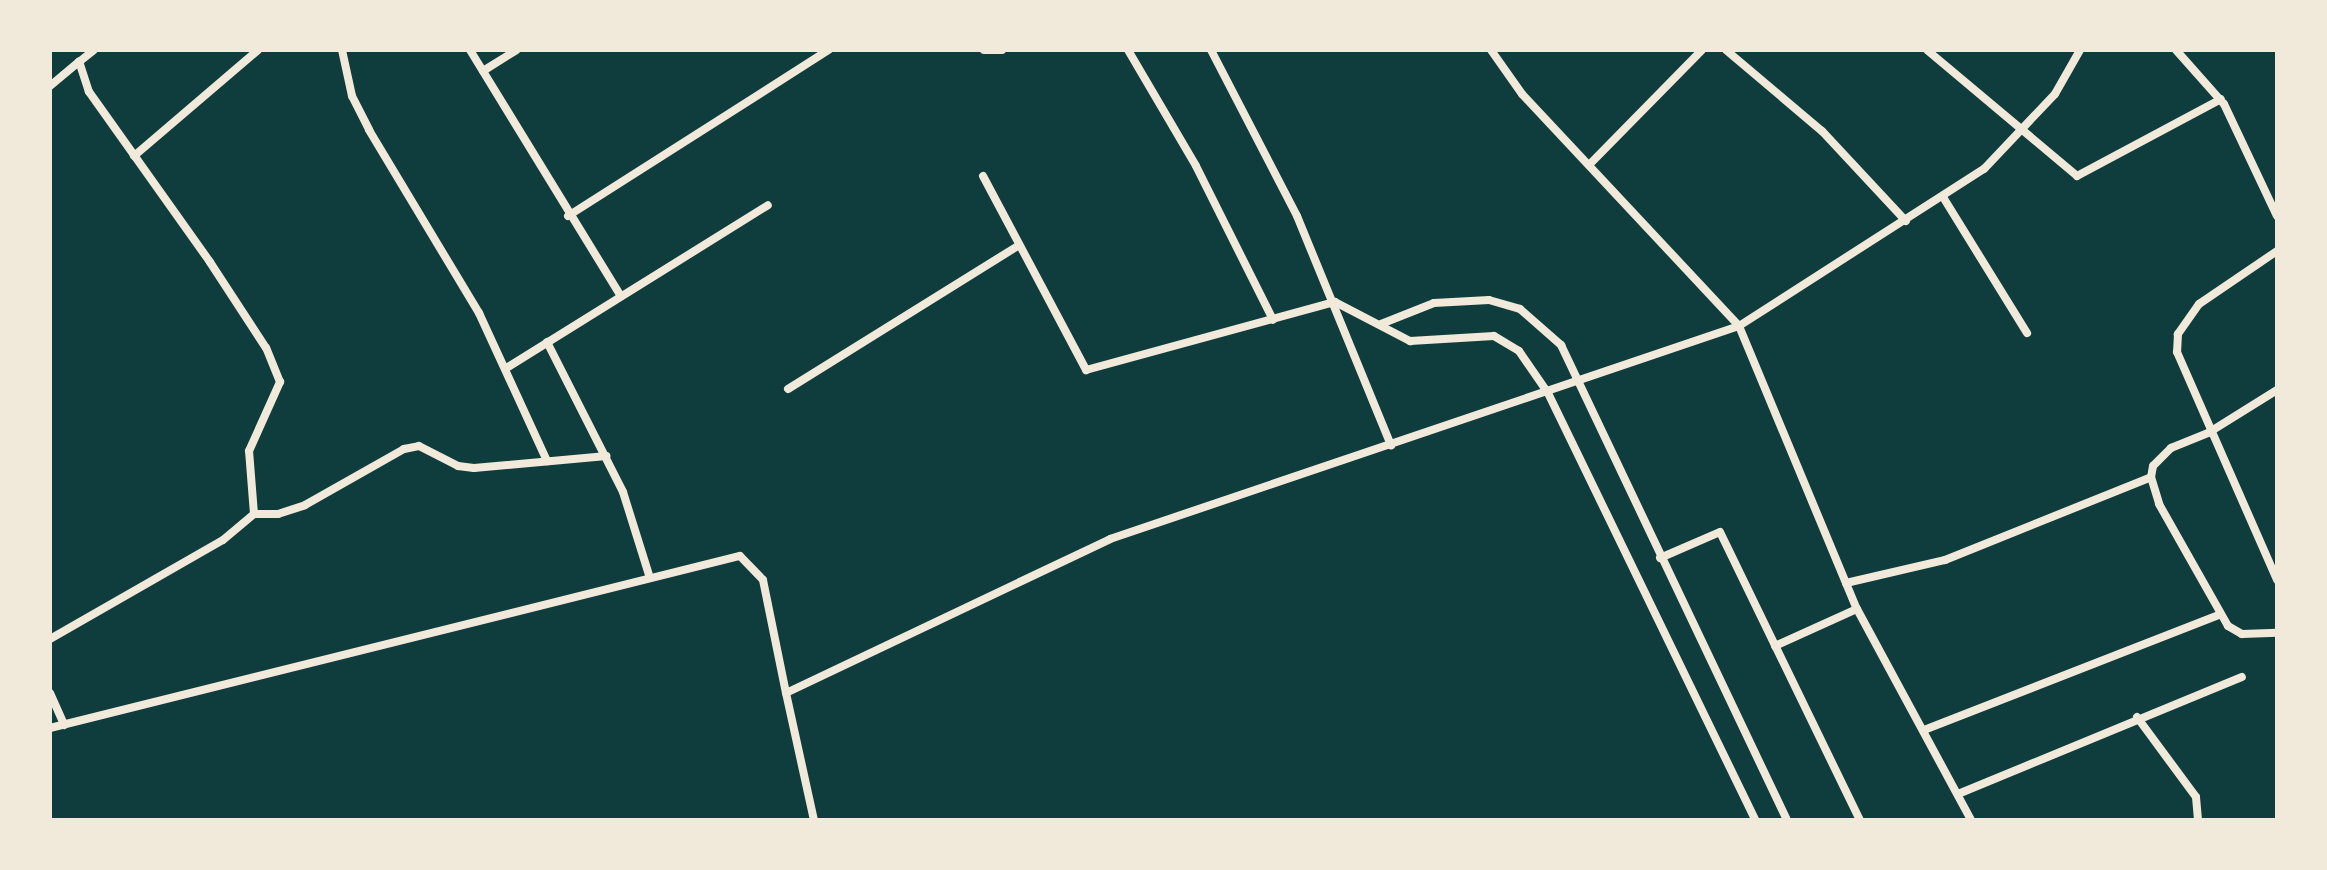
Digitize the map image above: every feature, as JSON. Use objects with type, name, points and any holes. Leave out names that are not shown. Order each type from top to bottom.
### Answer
[{"type":"street","points":[[50,86],[94,50]]},
{"type":"street","points":[[134,156],[258,50]]},
{"type":"street","points":[[342,50],[352,96],[508,367],[547,461]]},
{"type":"street","points":[[470,50],[568,216],[621,296]]},
{"type":"street","points":[[483,71],[516,50]]},
{"type":"street","points":[[568,216],[829,50]]},
{"type":"street","points":[[984,50],[1002,50]]},
{"type":"street","points":[[1128,50],[1196,166],[1273,320]]},
{"type":"street","points":[[1211,50],[1297,216],[1335,302],[1391,445]]},
{"type":"street","points":[[1491,50],[1522,94],[1739,326],[1857,609],[1971,820]]},
{"type":"street","points":[[1589,165],[1702,50]]},
{"type":"street","points":[[1726,50],[1822,131],[1906,221]]},
{"type":"street","points":[[1927,50],[2025,128],[2077,176],[2221,99]]},
{"type":"street","points":[[786,693],[1110,539],[1577,383],[1671,345],[1739,326],[1984,169],[2055,94],[2080,50]]},
{"type":"street","points":[[2176,50],[2221,99],[2277,216]]},
{"type":"street","points":[[79,62],[89,92],[274,363],[279,394],[249,451],[254,514]]},
{"type":"street","points":[[983,176],[1086,370],[1335,302],[1410,341],[1473,336],[1507,341],[1548,393],[1755,820]]},
{"type":"street","points":[[1943,197],[2027,333]]},
{"type":"street","points":[[508,367],[768,205]]},
{"type":"street","points":[[788,389],[1018,246]]},
{"type":"street","points":[[2277,251],[2216,289],[2187,317],[2178,334],[2182,371],[2277,580]]},
{"type":"street","points":[[1381,324],[1434,303],[1503,302],[1535,319],[1561,345],[1787,820]]},
{"type":"street","points":[[547,342],[606,456],[649,575]]},
{"type":"street","points":[[2277,390],[2208,433],[2171,448],[2153,466],[2151,477],[2159,504],[2219,615],[2242,634],[2277,633]]},
{"type":"street","points":[[50,639],[223,540],[254,514],[278,514],[305,505],[404,449],[419,446],[458,466],[474,468],[606,456]]},
{"type":"street","points":[[1846,583],[1945,560],[2151,477]]},
{"type":"street","points":[[1660,558],[1720,532],[1860,820]]},
{"type":"street","points":[[50,728],[714,558],[740,556],[753,564],[763,580],[814,820]]},
{"type":"street","points":[[1775,646],[1857,609]]},
{"type":"street","points":[[1924,730],[2219,615]]},
{"type":"street","points":[[1958,794],[2137,717],[2242,677]]},
{"type":"street","points":[[50,693],[64,725]]},
{"type":"street","points":[[2137,717],[2196,797],[2198,820]]}]
